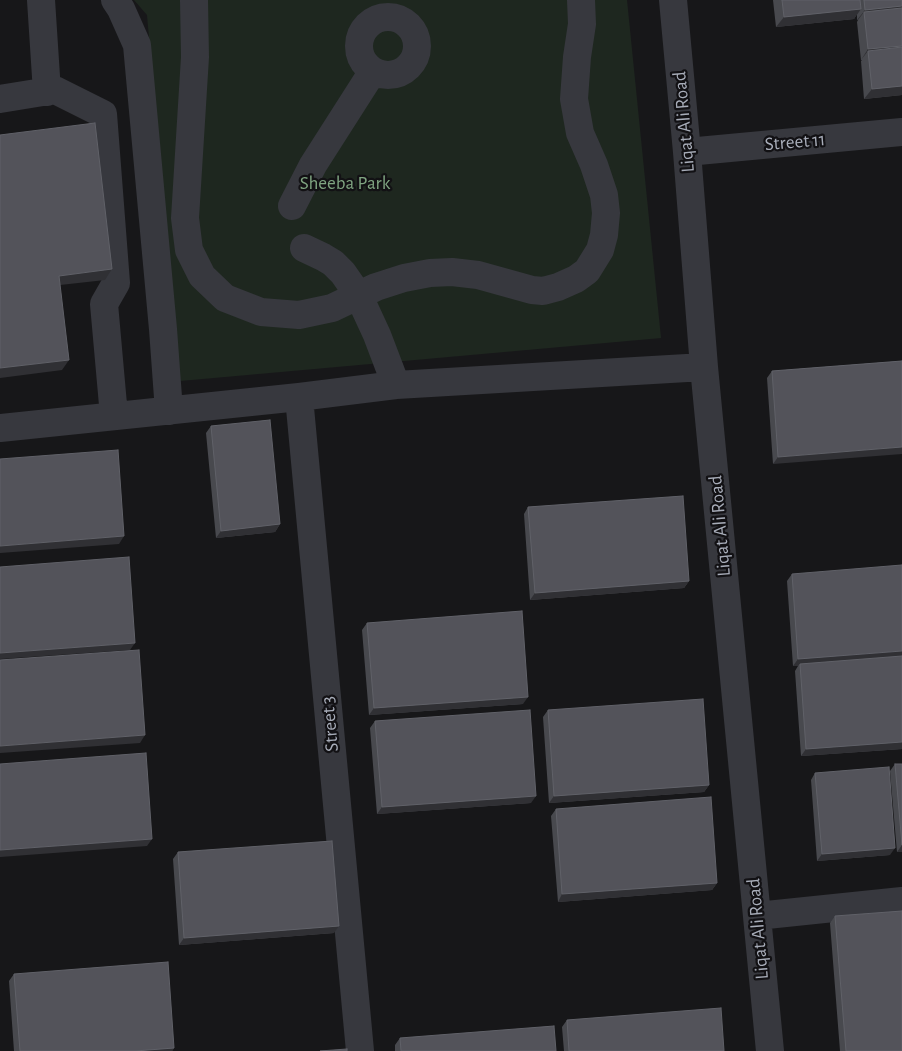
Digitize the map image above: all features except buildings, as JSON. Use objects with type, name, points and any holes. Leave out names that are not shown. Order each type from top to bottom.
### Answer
[{"type":"street","points":[[41,0],[47,92]]},
{"type":"street","points":[[115,0],[137,44],[163,329],[168,411]]},
{"type":"street","points":[[194,0],[195,57],[185,218],[189,250],[202,276],[225,298],[261,312],[299,315],[332,308],[385,284],[430,273],[452,272],[505,282],[532,290],[543,290],[558,287],[576,279],[587,271],[600,250],[604,235],[606,213],[604,195],[594,165],[580,133],[574,99],[582,24],[581,0]]},
{"type":"street","name":"Liqat Ali Road","points":[[673,0],[704,367],[770,1051]]},
{"type":"street","points":[[406,10],[408,24],[417,40],[417,50],[414,58],[402,72],[382,75],[373,71],[364,63],[359,53],[359,41],[363,31],[370,23],[377,19],[392,17],[406,10]]},
{"type":"street","points":[[292,206],[313,165],[373,71]]},
{"type":"street","points":[[0,100],[56,90],[103,114],[116,282],[104,304],[114,416]]},
{"type":"street","name":"Street 11","points":[[687,152],[902,132]]},
{"type":"street","points":[[304,248],[333,263],[360,296],[396,385]]},
{"type":"street","points":[[0,428],[396,385],[704,367]]},
{"type":"street","name":"Street 3","points":[[299,397],[360,1051]]},
{"type":"street","points":[[757,916],[902,901]]},
{"type":"green space","name":"Sheeba Park","points":[[134,0],[627,0],[661,338],[180,381],[147,15]]}]
